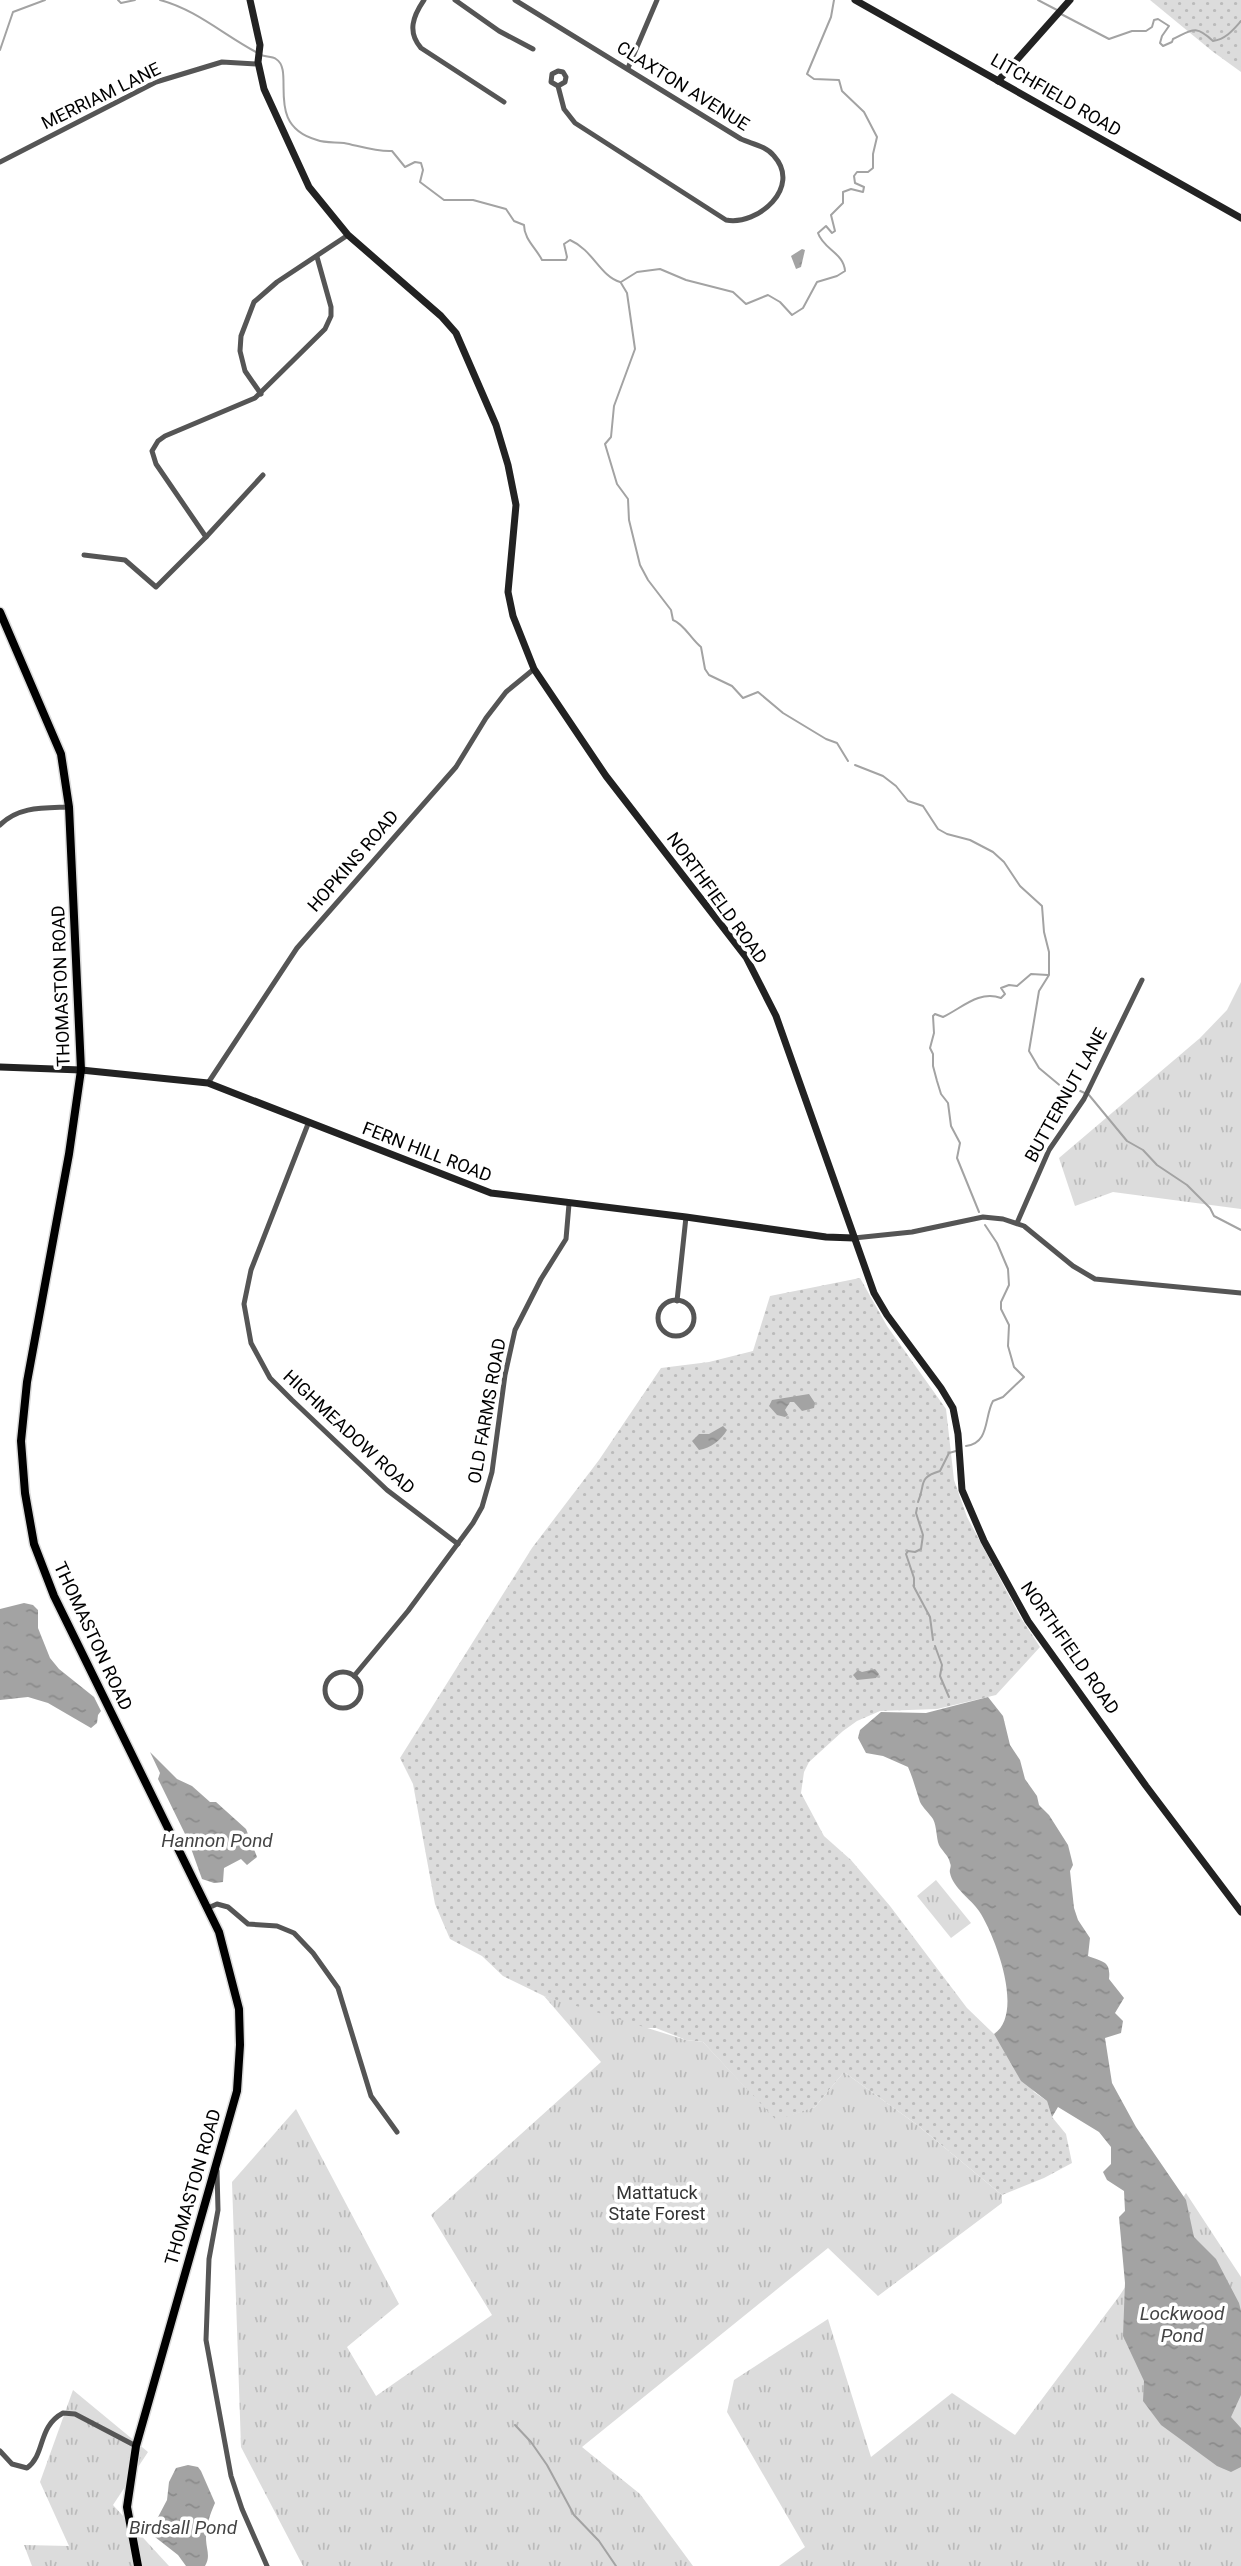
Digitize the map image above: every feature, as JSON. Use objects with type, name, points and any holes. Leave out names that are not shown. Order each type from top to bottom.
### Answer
[{"type":"main road","name":"THOMASTON ROAD","points":[[0,612],[61,754],[69,807],[81,1070],[69,1154],[27,1382],[21,1441],[25,1493],[34,1544],[54,1596],[219,1931],[239,2009],[237,2091],[136,2446],[128,2507],[138,2566]]},
{"type":"street","name":"NORTHFIELD ROAD","points":[[250,0],[259,59],[272,110],[309,187],[348,235],[441,316],[456,333],[496,425],[508,465],[516,505],[508,592],[513,616],[534,669],[606,776],[746,957],[776,1016],[879,1303],[953,1408],[958,1434],[962,1490],[1003,1578],[1052,1655],[1241,1912]]},
{"type":"street","points":[[424,0],[416,12],[412,33],[414,41],[504,103]]},
{"type":"street","points":[[455,0],[499,31],[533,49]]},
{"type":"street","name":"CLAXTON AVENUE","points":[[515,0],[741,139],[774,155],[783,174],[782,184],[769,206],[743,220],[734,221],[717,215],[575,123],[564,109],[558,86]]},
{"type":"street","points":[[628,68],[657,0]]},
{"type":"street","name":"LITCHFIELD ROAD","points":[[855,0],[1241,218]]},
{"type":"street","points":[[998,81],[1070,0]]},
{"type":"street","name":"MERRIAM LANE","points":[[0,162],[156,82],[222,62],[259,59]]},
{"type":"street","points":[[261,394],[245,371],[240,351],[241,336],[254,302],[277,282],[348,235]]},
{"type":"street","points":[[206,537],[156,464],[152,451],[165,436],[248,402],[261,394],[329,323],[331,307],[317,257]]},
{"type":"street","points":[[83,555],[125,560],[152,586],[159,585],[263,475]]},
{"type":"street","name":"HOPKINS ROAD","points":[[208,1083],[297,947],[456,767],[486,718],[506,692],[534,669]]},
{"type":"street","points":[[0,825],[15,813],[25,810],[69,807]]},
{"type":"street","name":"BUTTERNUT LANE","points":[[1017,1223],[1049,1150],[1087,1094],[1142,981]]},
{"type":"street","name":"FERN HILL ROAD","points":[[0,1067],[81,1070],[208,1083],[491,1194],[827,1237],[854,1238]]},
{"type":"street","name":"HIGHMEADOW ROAD","points":[[308,1124],[251,1270],[244,1304],[251,1343],[271,1378],[292,1400],[387,1490],[458,1544]]},
{"type":"street","name":"OLD FARMS ROAD","points":[[354,1676],[408,1611],[473,1523],[487,1492],[505,1375],[515,1330],[541,1279],[566,1240],[569,1204]]},
{"type":"street","points":[[677,1301],[685,1217]]},
{"type":"street","points":[[854,1238],[912,1232],[983,1217],[1003,1219],[1017,1223],[1089,1277],[1102,1281],[1241,1293]]},
{"type":"street","points":[[677,1301],[689,1306],[693,1318],[687,1332],[675,1336],[663,1330],[658,1317],[663,1306],[677,1301]]},
{"type":"street","points":[[339,1673],[354,1676],[360,1687],[360,1696],[356,1702],[342,1708],[332,1704],[326,1695],[329,1679],[339,1673]]},
{"type":"street","points":[[208,1908],[217,1904],[228,1907],[248,1924],[277,1926],[294,1933],[313,1953],[338,1988],[371,2095],[397,2132]]},
{"type":"street","points":[[217,2164],[218,2210],[209,2259],[206,2340],[231,2476],[267,2566]]},
{"type":"street","points":[[0,2451],[12,2464],[27,2468],[36,2458],[48,2425],[63,2413],[75,2414],[136,2446]]},
{"type":"green space","points":[[1150,0],[1241,0],[1241,72],[1212,51]]},
{"type":"green space","points":[[1241,982],[1241,1209],[1113,1192],[1075,1206],[1059,1158],[1200,1038],[1227,1010]]},
{"type":"green space","points":[[860,1278],[887,1326],[946,1409],[954,1480],[967,1517],[1021,1618],[1040,1647],[996,1695],[937,1709],[880,1711],[857,1721],[809,1762],[804,1772],[801,1793],[824,1836],[851,1860],[890,1906],[967,2008],[994,2034],[1034,2092],[1047,2101],[1052,2117],[1066,2134],[1072,2163],[1002,2195],[916,2124],[844,2072],[815,2107],[776,2121],[703,2042],[686,2040],[656,2028],[628,2028],[544,1996],[503,1976],[482,1956],[450,1939],[435,1904],[413,1784],[400,1758],[532,1548],[599,1460],[661,1368],[709,1362],[753,1351],[770,1296]]},
{"type":"green space","points":[[936,1880],[971,1923],[951,1938],[917,1896]]},
{"type":"green space","name":"Mattatuck State Forest","points":[[544,1996],[686,2040],[703,2042],[776,2120],[815,2107],[844,2072],[916,2124],[1002,2195],[1002,2203],[878,2296],[828,2248],[582,2447],[640,2494],[693,2566],[303,2566],[241,2447],[232,2182],[296,2109],[399,2304],[347,2347],[376,2396],[492,2315],[431,2215],[601,2062]]},
{"type":"green space","points":[[1186,2193],[1241,2277],[1241,2566],[779,2566],[805,2547],[727,2412],[734,2380],[828,2319],[871,2457],[952,2393],[1015,2435],[1120,2295]]},
{"type":"green space","points":[[73,2390],[148,2452],[113,2505],[169,2566],[32,2566],[24,2545],[69,2546],[40,2482]]},
{"type":"water","points":[[802,249],[805,250],[801,267],[796,269],[791,256]]},
{"type":"water","points":[[809,1394],[815,1403],[814,1408],[802,1411],[794,1402],[790,1402],[785,1410],[788,1415],[785,1417],[777,1415],[769,1406],[772,1400]]},
{"type":"water","points":[[723,1426],[727,1430],[725,1434],[708,1447],[699,1450],[692,1441],[699,1434],[709,1434]]},
{"type":"water","points":[[24,1603],[33,1605],[38,1610],[38,1628],[50,1658],[59,1669],[94,1697],[101,1711],[97,1723],[91,1728],[48,1703],[28,1697],[0,1700],[0,1609]]},
{"type":"water","points":[[875,1669],[879,1674],[876,1678],[857,1680],[853,1675],[858,1670],[862,1672]]},
{"type":"water","name":"Lockwood Pond","points":[[988,1697],[1003,1716],[1010,1745],[1020,1760],[1025,1779],[1037,1796],[1039,1805],[1049,1815],[1068,1845],[1073,1865],[1070,1871],[1074,1908],[1078,1920],[1090,1938],[1088,1956],[1107,1965],[1109,1979],[1124,1998],[1115,2013],[1123,2021],[1121,2033],[1105,2038],[1112,2083],[1136,2127],[1186,2200],[1194,2237],[1216,2259],[1239,2303],[1241,2395],[1231,2417],[1241,2428],[1241,2467],[1231,2472],[1217,2466],[1161,2425],[1143,2401],[1144,2381],[1123,2336],[1125,2283],[1119,2217],[1125,2211],[1124,2191],[1107,2180],[1103,2172],[1111,2164],[1111,2147],[1099,2132],[1058,2107],[1052,2117],[1047,2101],[1021,2081],[994,2034],[1003,2024],[1007,2010],[1007,1993],[999,1955],[986,1922],[952,1878],[951,1866],[939,1845],[933,1819],[920,1802],[908,1767],[883,1756],[866,1753],[858,1738],[860,1730],[881,1712],[926,1713]]},
{"type":"water","name":"Hannon Pond","points":[[150,1752],[177,1779],[192,1786],[210,1802],[216,1802],[246,1829],[257,1857],[247,1865],[241,1859],[224,1868],[223,1882],[214,1883],[202,1879],[188,1840],[158,1779],[160,1773]]},
{"type":"water","name":"Birdsall Pond","points":[[188,2465],[198,2467],[201,2471],[215,2503],[207,2529],[208,2556],[205,2566],[186,2566],[178,2555],[155,2537],[157,2519],[167,2500],[169,2482],[176,2468]]},
{"type":"waterway","points":[[0,50],[13,12],[45,0]]},
{"type":"waterway","points":[[118,0],[121,3],[135,0]]},
{"type":"waterway","points":[[160,0],[197,16],[256,52]]},
{"type":"waterway","points":[[621,282],[637,272],[660,269],[686,280],[733,292],[746,304],[768,295],[780,302],[792,315],[803,308],[817,282],[845,271],[841,260],[818,233],[826,226],[832,233],[835,231],[831,215],[843,203],[843,192],[851,189],[863,192],[864,187],[855,183],[854,176],[857,172],[868,172],[873,168],[877,137],[864,112],[842,91],[839,80],[814,79],[807,74],[831,17],[834,0]]},
{"type":"waterway","points":[[1038,0],[1057,10]]},
{"type":"waterway","points":[[1061,14],[1109,39],[1132,31],[1146,31],[1152,27],[1154,20],[1158,19],[1169,26],[1162,36],[1160,43],[1163,46],[1193,30],[1202,32],[1213,41],[1218,40],[1229,34],[1241,21]]},
{"type":"waterway","points":[[261,55],[274,58],[281,65],[286,111],[291,123],[301,133],[323,142],[392,151],[405,167],[415,162],[421,163],[423,170],[420,182],[444,200],[473,200],[506,209],[514,221],[524,225],[528,239],[542,260],[566,260],[564,244],[570,240],[585,250],[607,274],[620,282]]},
{"type":"waterway","points":[[621,283],[627,293],[635,349],[614,406],[611,437],[605,444],[617,484],[628,499],[629,520],[640,565],[671,610],[673,620],[701,647],[705,669],[709,675],[732,686],[743,698],[758,692],[783,713],[837,743],[848,761]]},
{"type":"waterway","points":[[855,765],[883,776],[896,786],[908,801],[923,806],[938,829],[970,840],[993,852],[1004,862],[1020,886],[1042,906],[1049,952],[1049,975],[1039,991],[1029,1051],[1039,1068],[1063,1088],[1076,1089],[1089,1095],[1127,1141],[1143,1150],[1157,1165],[1187,1185],[1210,1208],[1214,1216],[1241,1230]]},
{"type":"waterway","points":[[979,1212],[957,1158],[960,1143],[951,1126],[948,1103],[941,1094],[933,1066],[930,1048],[934,1033],[933,1016],[935,1014],[943,1017],[985,996],[1001,998],[1005,994],[1001,988],[1017,986],[1031,974],[1048,975]]},
{"type":"waterway","points":[[966,1446],[974,1444],[983,1435],[993,1401],[1003,1397],[1024,1377],[1014,1367],[1008,1346],[1009,1325],[1001,1309],[1001,1302],[1009,1285],[1008,1269],[997,1243],[985,1225]]},
{"type":"waterway","points":[[918,1502],[925,1479],[940,1471],[949,1453],[956,1451]]},
{"type":"waterway","points":[[917,1508],[923,1535],[921,1549],[908,1551],[906,1554],[914,1578],[914,1587],[930,1617],[933,1640]]},
{"type":"waterway","points":[[935,1646],[942,1665],[940,1676],[949,1697]]},
{"type":"waterway","points":[[515,2425],[547,2465],[574,2515],[599,2541],[616,2566]]}]
